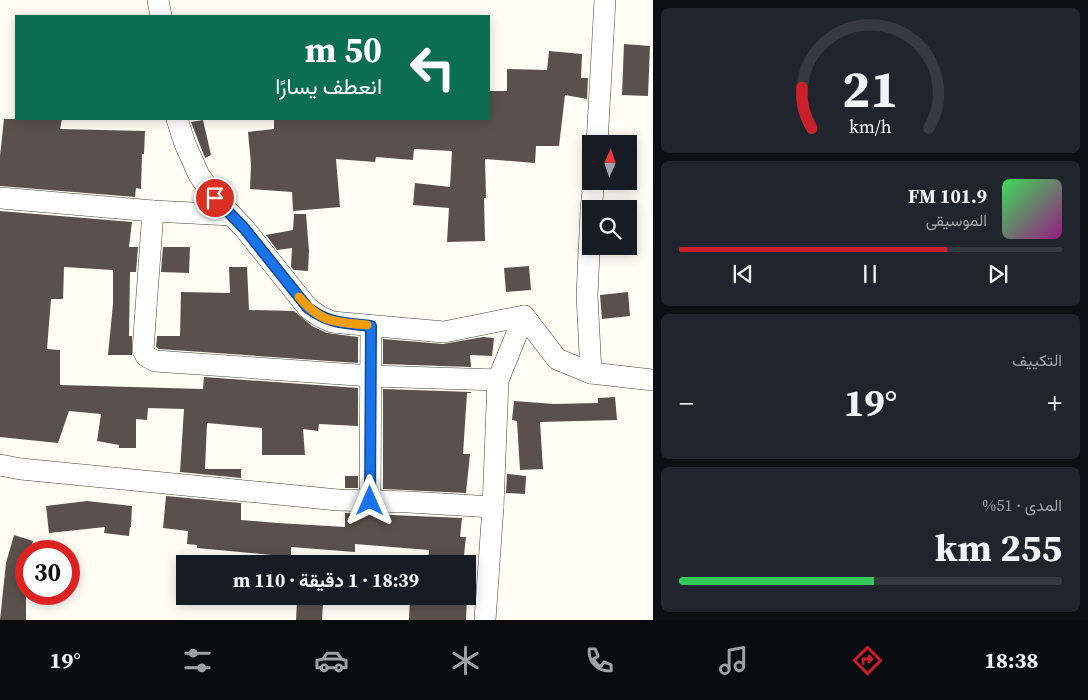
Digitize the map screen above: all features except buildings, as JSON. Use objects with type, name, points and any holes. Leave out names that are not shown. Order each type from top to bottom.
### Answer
[{"type":"street","points":[[158,0],[161,15]]},
{"type":"street","points":[[598,135],[605,0]]},
{"type":"street","points":[[177,120],[198,175],[215,198],[244,228],[286,283],[313,312],[332,322],[444,332],[524,316]]},
{"type":"street","points":[[0,198],[153,211],[231,215]]},
{"type":"street","points":[[153,211],[143,350],[146,356],[155,361],[371,376],[498,380]]},
{"type":"street","points":[[589,255],[587,295],[591,373]]},
{"type":"street","points":[[524,316],[558,359],[591,373],[653,380]]},
{"type":"street","points":[[486,620],[498,380],[524,316]]},
{"type":"street","points":[[370,501],[371,326]]},
{"type":"street","points":[[0,465],[21,469],[338,500],[493,507]]},
{"type":"slow traffic","points":[[299,297],[308,308],[332,322],[367,325]]},
{"type":"route","points":[[215,198],[244,228],[286,283],[308,308],[332,322],[371,326],[370,501]]}]
